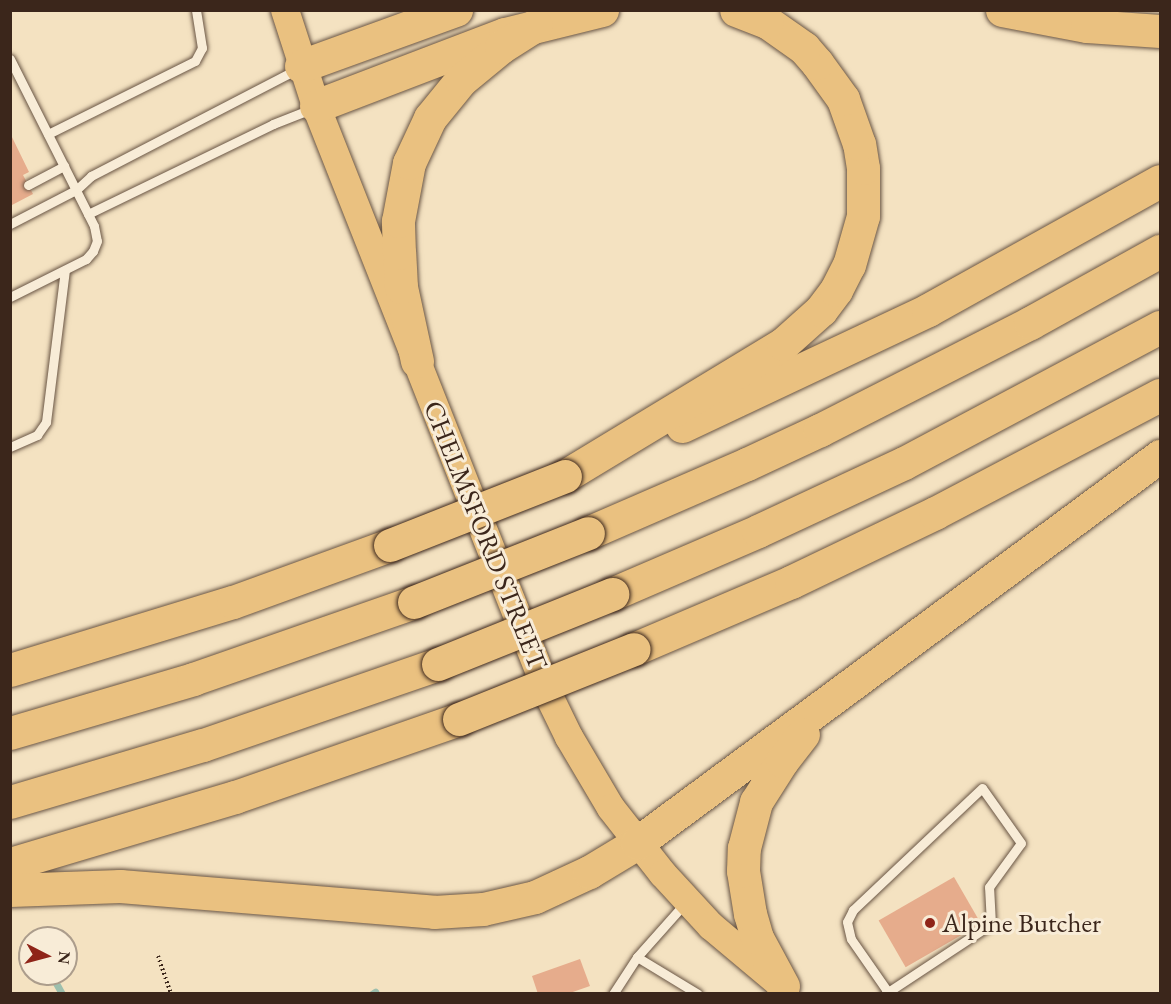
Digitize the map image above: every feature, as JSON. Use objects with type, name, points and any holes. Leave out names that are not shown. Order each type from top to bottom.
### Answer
[{"type":"highway","points":[[302,66],[456,10]]},
{"type":"highway","points":[[316,106],[475,45],[536,25],[602,10]]},
{"type":"highway","points":[[565,476],[783,344],[821,310],[836,290],[849,265],[863,216],[864,192],[859,144],[843,99],[825,72],[804,48],[767,22],[736,10]]},
{"type":"highway","points":[[1002,10],[1087,26],[1161,31]]},
{"type":"highway","points":[[417,361],[401,287],[399,253],[398,221],[409,163],[430,118],[461,80],[501,47],[536,25]]},
{"type":"highway","points":[[10,670],[233,602],[390,545],[565,476],[717,411],[928,310],[1161,181]]},
{"type":"highway","points":[[10,733],[193,679],[414,602],[588,533],[830,425],[1030,323],[1161,250]]},
{"type":"highway","points":[[10,802],[203,745],[438,664],[612,594],[758,531],[904,463],[1161,327]]},
{"type":"highway","points":[[10,864],[235,797],[459,719],[634,649],[791,582],[874,542],[1078,440],[1161,395]]},
{"type":"highway","points":[[10,890],[120,885],[350,906],[459,912],[510,904],[544,894],[589,873],[637,843],[1161,456]]},
{"type":"highway","points":[[784,991],[757,938],[750,914],[743,871],[748,826],[756,802],[782,761],[812,724],[842,693]]},
{"type":"main road","name":"CHELMSFORD STREET","points":[[285,10],[316,106],[549,696],[588,771],[637,843],[686,901],[784,991]]},
{"type":"lane","points":[[48,134],[197,59],[202,45],[196,10]]},
{"type":"lane","points":[[10,59],[96,231],[93,251],[86,259],[10,297]]},
{"type":"lane","points":[[10,224],[76,190],[91,176],[302,66]]},
{"type":"lane","points":[[88,214],[273,124],[316,106]]},
{"type":"lane","points":[[28,185],[64,166]]},
{"type":"lane","points":[[10,447],[37,435],[46,422],[64,270]]},
{"type":"lane","points":[[982,788],[1021,843],[989,888],[991,924],[886,993],[851,939],[847,922],[866,898],[921,849],[982,788]]},
{"type":"lane","points":[[613,993],[637,957],[686,901]]},
{"type":"lane","points":[[637,957],[698,993]]},
{"type":"path","points":[[158,956],[171,993]]},
{"type":"building","points":[[10,133],[29,172],[23,175],[33,194],[12,205]]},
{"type":"building","name":"Alpine Butcher","points":[[954,877],[981,924],[906,967],[879,920]]},
{"type":"building","points":[[580,959],[590,986],[567,994],[538,994],[532,976]]},
{"type":"waterway","points":[[58,986],[62,994]]},
{"type":"place","name":"Alpine Butcher","points":[[930,923]]}]
